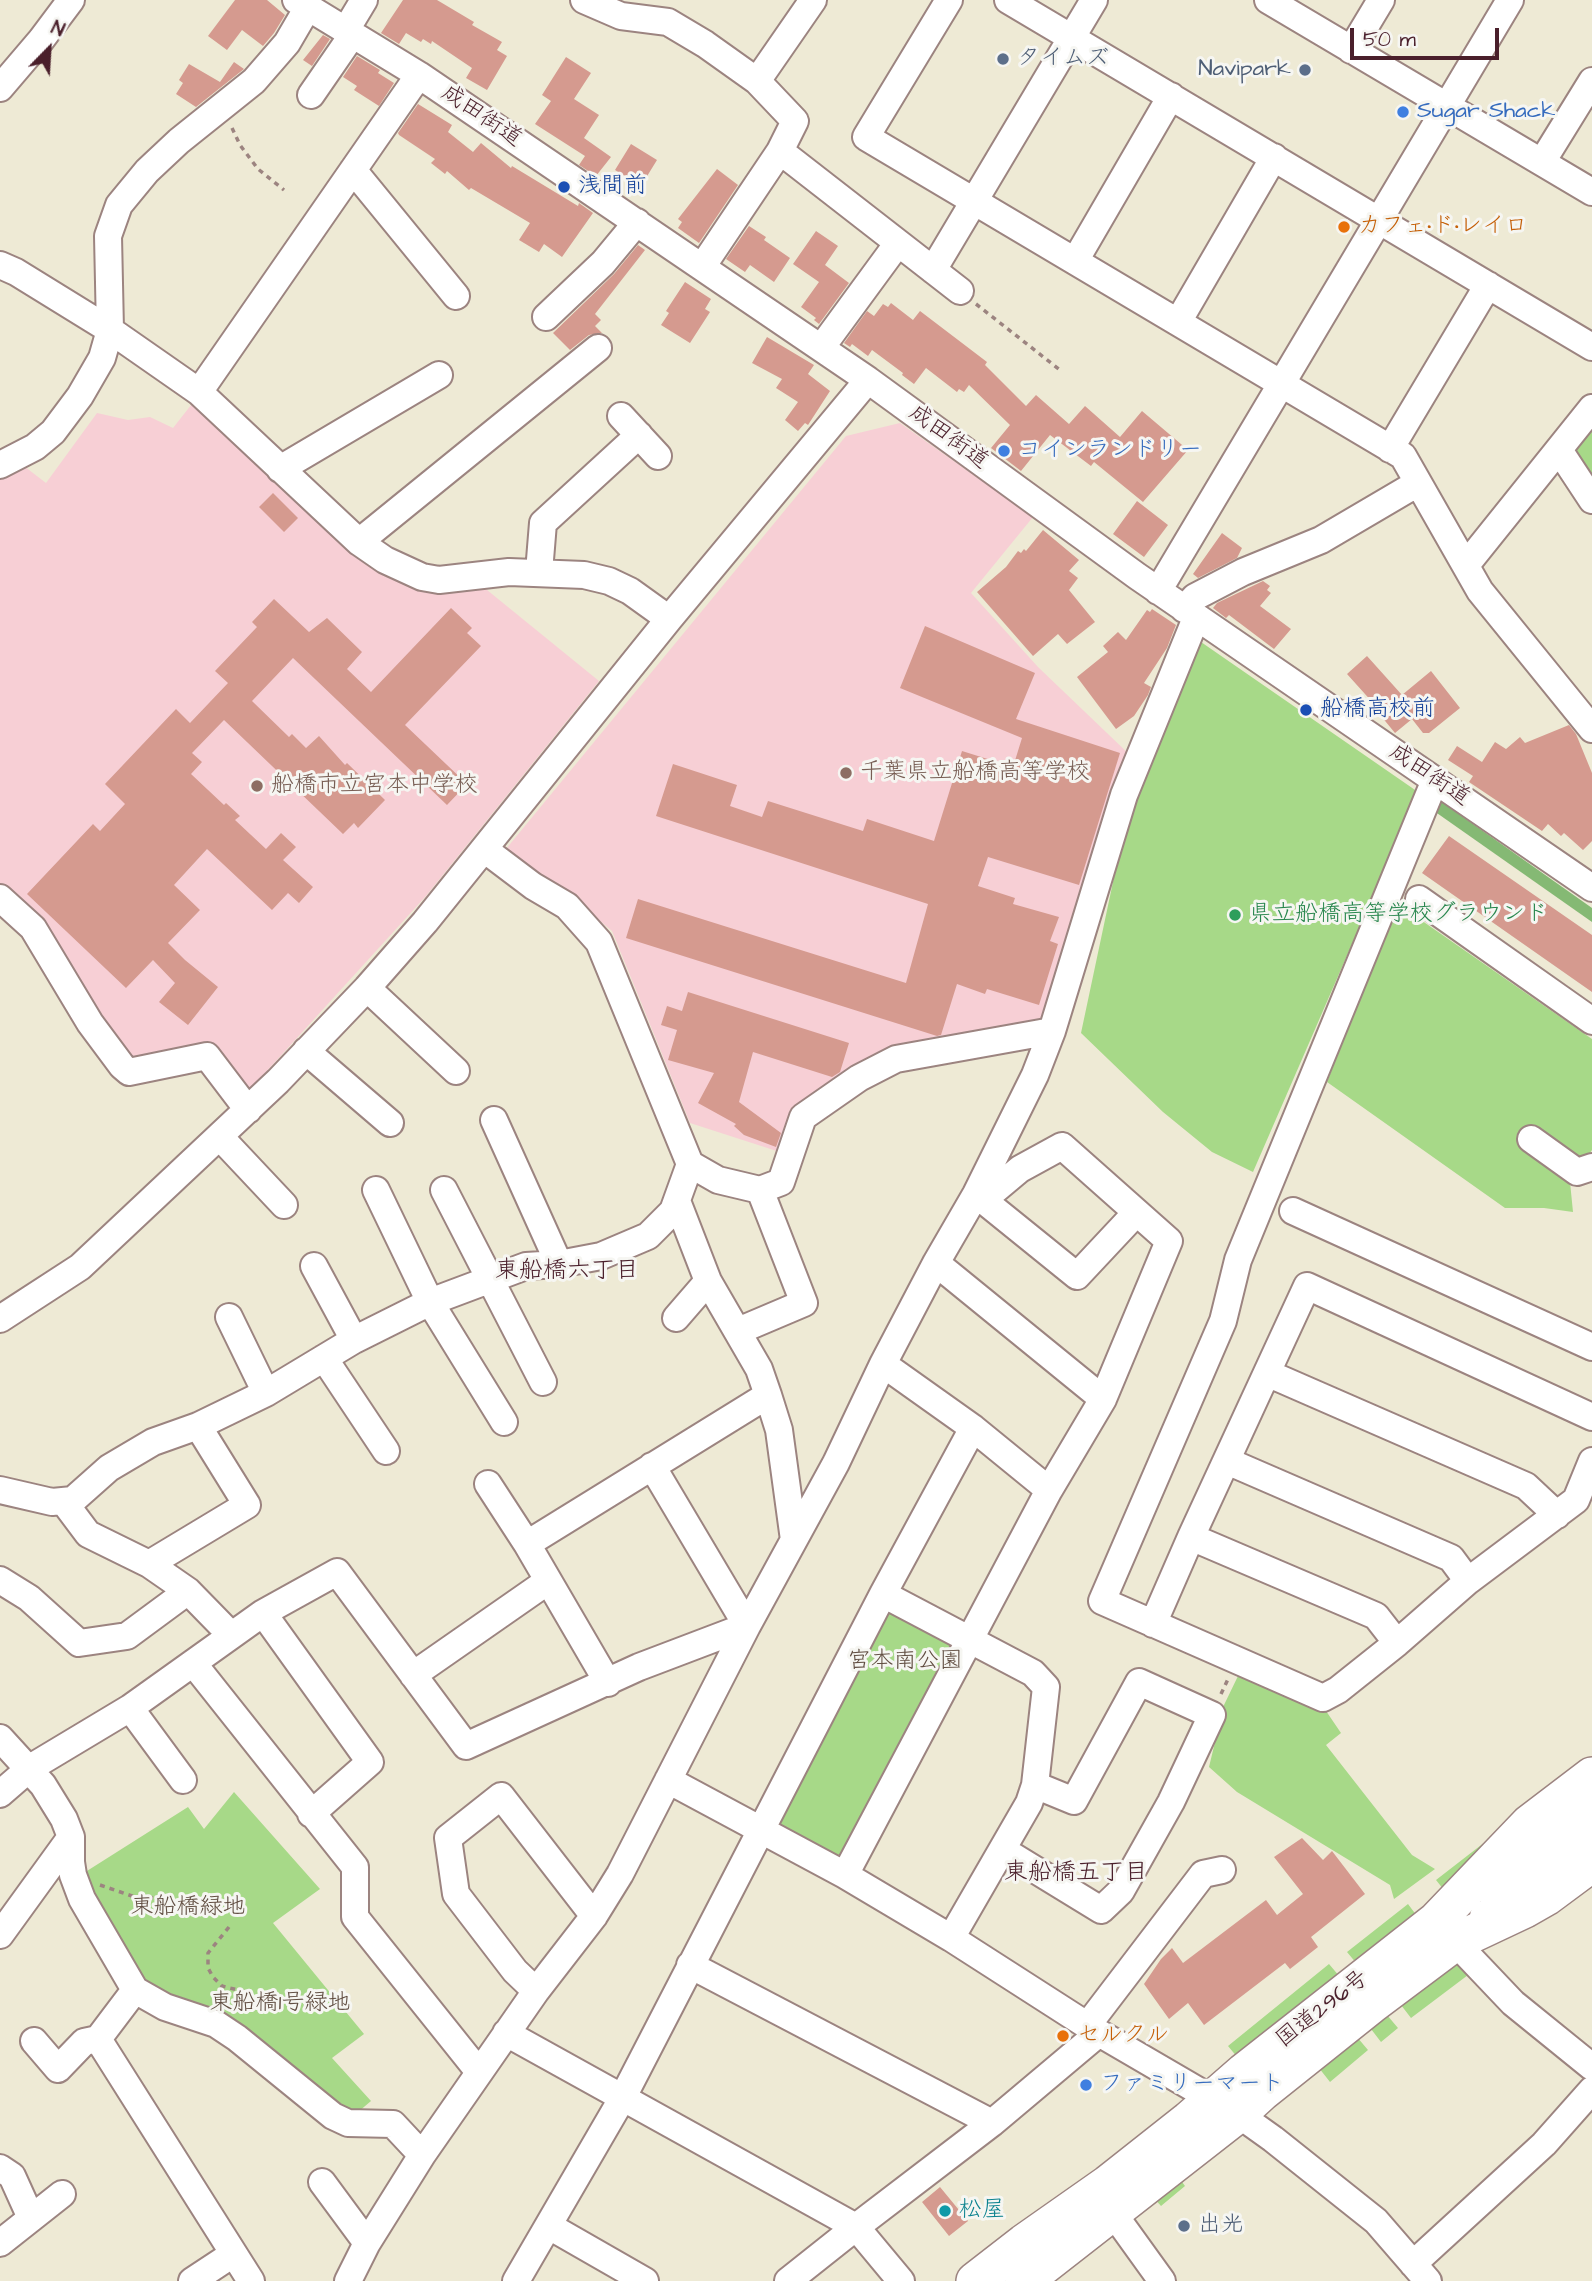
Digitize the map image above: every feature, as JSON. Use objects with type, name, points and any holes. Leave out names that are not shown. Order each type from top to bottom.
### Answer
[{"type":"highway","name":"国道296号","points":[[975,2281],[1024,2243],[1226,2107],[1262,2092],[1371,2005],[1446,1931],[1529,1824],[1592,1776]]},
{"type":"highway","name":"国道296号","points":[[1446,1931],[1525,1909],[1592,1863]]},
{"type":"highway","name":"国道296号","points":[[1024,2281],[1113,2213],[1226,2107]]},
{"type":"main road","points":[[1446,1931],[1519,1876],[1592,1804]]},
{"type":"main road","points":[[1519,1876],[1592,1835]]},
{"type":"street","points":[[0,88],[71,0]]},
{"type":"street","points":[[311,95],[350,32],[364,0]]},
{"type":"street","points":[[757,81],[813,0]]},
{"type":"street","points":[[949,0],[866,137],[1403,456],[1480,591],[1592,729]]},
{"type":"street","points":[[1009,0],[1592,347]]},
{"type":"street","points":[[933,271],[1094,0]]},
{"type":"street","points":[[1268,0],[1592,192]]},
{"type":"street","points":[[1352,50],[1381,0]]},
{"type":"street","points":[[1158,591],[1510,0]]},
{"type":"street","points":[[0,465],[35,447],[53,432],[80,396],[102,358],[110,330],[108,236],[119,205],[147,171],[254,81],[287,43],[302,4]]},
{"type":"street","name":"成田街道","points":[[302,4],[419,75],[868,380],[1158,591],[1592,888]]},
{"type":"street","points":[[602,4],[621,16],[668,22],[705,44],[757,81],[795,121],[780,150],[702,267]]},
{"type":"street","points":[[199,392],[419,75]]},
{"type":"street","points":[[1542,162],[1592,81]]},
{"type":"street","points":[[1074,261],[1171,96]]},
{"type":"street","points":[[780,150],[960,291]]},
{"type":"street","points":[[1178,322],[1273,157]]},
{"type":"street","points":[[353,170],[456,296]]},
{"type":"street","points":[[546,317],[603,263],[637,222]]},
{"type":"street","points":[[821,348],[898,243]]},
{"type":"street","points":[[0,265],[16,272],[110,330],[199,392],[359,542],[385,560],[422,577],[439,580],[509,572],[584,575],[609,581],[630,591],[669,619]]},
{"type":"street","points":[[1391,449],[1488,285]]},
{"type":"street","points":[[359,542],[598,348]]},
{"type":"street","points":[[280,469],[439,376]]},
{"type":"street","points":[[0,1319],[80,1267],[278,1081],[367,988],[425,922],[669,619],[868,380]]},
{"type":"street","points":[[1466,565],[1592,408]]},
{"type":"street","points":[[621,416],[658,456]]},
{"type":"street","points":[[539,572],[543,523],[639,435]]},
{"type":"street","points":[[1559,450],[1592,500]]},
{"type":"street","points":[[348,2281],[367,2243],[422,2155],[536,1991],[594,1916],[620,1874],[747,1626],[836,1463],[883,1364],[936,1263],[979,1197],[1035,1075],[1052,1031],[1125,794],[1195,597],[1243,572],[1321,540],[1418,483]]},
{"type":"street","points":[[1435,780],[1238,1259],[1223,1321],[1102,1601],[1323,1698],[1338,1690],[1468,1581],[1576,1500],[1592,1461]]},
{"type":"street","points":[[484,849],[533,886],[566,906],[599,942],[690,1164],[718,1180],[760,1190],[781,1182],[803,1117],[859,1078],[896,1059],[1052,1031]]},
{"type":"street","points":[[0,898],[33,928],[90,1023],[129,1072],[207,1056],[248,1110]]},
{"type":"street","points":[[1419,898],[1592,1021]]},
{"type":"street","points":[[367,988],[456,1071]]},
{"type":"street","points":[[306,1051],[390,1123]]},
{"type":"street","points":[[494,1120],[559,1264]]},
{"type":"street","points":[[220,1137],[284,1205]]},
{"type":"street","points":[[1531,1139],[1577,1172],[1592,1167]]},
{"type":"street","points":[[845,1875],[1049,1490],[1103,1399],[1169,1241],[1062,1146],[1020,1169],[979,1197]]},
{"type":"street","points":[[0,1490],[52,1502],[74,1500],[109,1468],[153,1442],[198,1426],[266,1393],[354,1340],[430,1302],[526,1266],[559,1264],[601,1256],[648,1236],[673,1211],[690,1164]]},
{"type":"street","points":[[376,1190],[430,1302],[505,1422]]},
{"type":"street","points":[[444,1190],[543,1381]]},
{"type":"street","points":[[738,1331],[804,1303],[760,1190]]},
{"type":"street","points":[[979,1197],[1077,1276],[1136,1213]]},
{"type":"street","points":[[677,1201],[708,1281],[759,1369],[768,1395],[779,1430],[794,1540]]},
{"type":"street","points":[[1293,1211],[1592,1347]]},
{"type":"street","points":[[936,1263],[1103,1399]]},
{"type":"street","points":[[314,1266],[354,1340]]},
{"type":"street","points":[[676,1318],[708,1281]]},
{"type":"street","points":[[1153,1624],[1307,1286],[1592,1417]]},
{"type":"street","points":[[229,1317],[266,1393]]},
{"type":"street","points":[[324,1358],[386,1451]]},
{"type":"street","points":[[883,1364],[973,1428],[1049,1490]]},
{"type":"street","points":[[1267,1373],[1526,1486],[1557,1515]]},
{"type":"street","points":[[527,1544],[768,1395]]},
{"type":"street","points":[[149,1564],[247,1504],[198,1426]]},
{"type":"street","points":[[516,2281],[623,2097],[883,1594],[973,1428]]},
{"type":"street","points":[[1227,1461],[1451,1558],[1468,1581]]},
{"type":"street","points":[[652,1466],[747,1626]]},
{"type":"street","points":[[488,1484],[527,1544],[608,1683]]},
{"type":"street","points":[[64,1502],[88,1534],[149,1564],[188,1591],[231,1635]]},
{"type":"street","points":[[1191,1537],[1376,1616],[1397,1643]]},
{"type":"street","points":[[0,1794],[30,1768],[130,1708],[263,1613],[337,1572],[466,1746],[639,1667],[747,1626]]},
{"type":"street","points":[[0,1580],[29,1598],[79,1643],[127,1636],[188,1591]]},
{"type":"street","points":[[413,1675],[548,1581]]},
{"type":"street","points":[[883,1594],[1033,1673],[1046,1688],[1035,1785],[1029,1803],[951,1938]]},
{"type":"street","points":[[263,1613],[370,1762],[312,1814]]},
{"type":"street","points":[[193,1663],[355,1867],[355,1917],[479,2072]]},
{"type":"street","points":[[1003,1850],[1101,1910],[1121,1891],[1171,1802],[1212,1715],[1139,1682],[1074,1801],[1035,1785]]},
{"type":"street","points":[[130,1708],[183,1780]]},
{"type":"street","points":[[0,1738],[30,1768],[64,1819],[71,1837],[71,1861],[82,1899],[135,1990],[165,2007],[216,2024],[333,2116],[348,2123],[393,2124],[422,2155]]},
{"type":"street","points":[[668,1780],[845,1875],[951,1938],[1093,2029],[1226,2107],[1273,2139],[1376,2221],[1420,2272],[1544,2144],[1592,2090]]},
{"type":"street","points":[[536,1991],[514,1971],[456,1894],[448,1838],[502,1796],[594,1916]]},
{"type":"street","points":[[0,1935],[71,1837]]},
{"type":"street","points":[[789,2281],[992,2123],[1093,2029],[1203,1874],[1222,1870]]},
{"type":"street","points":[[1446,1931],[1513,2003],[1592,2067]]},
{"type":"street","points":[[690,1965],[992,2123]]},
{"type":"street","points":[[34,2041],[58,2069],[84,2042],[98,2039],[135,1990]]},
{"type":"street","points":[[506,2033],[856,2227],[901,2281]]},
{"type":"street","points":[[98,2039],[251,2281]]},
{"type":"street","points":[[0,2168],[12,2176],[32,2218]]},
{"type":"street","points":[[322,2182],[367,2243]]},
{"type":"street","points":[[0,2243],[62,2194]]},
{"type":"street","points":[[1113,2213],[1162,2281]]},
{"type":"street","points":[[549,2226],[645,2281]]},
{"type":"street","points":[[192,2281],[233,2254]]},
{"type":"path","points":[[223,105],[240,145],[258,169],[284,190]]},
{"type":"path","points":[[960,291],[1060,370]]},
{"type":"path","points":[[1212,1715],[1237,1661]]},
{"type":"path","points":[[78,1886],[93,1883],[132,1896],[208,1902]]},
{"type":"path","points":[[229,1927],[208,1954],[208,1968],[213,1978],[222,1986],[250,1993]]},
{"type":"shaded area","name":"船橋市立宮本中学校","points":[[195,400],[357,546],[476,581],[599,681],[426,896],[246,1094],[217,1050],[124,1060],[0,892],[0,470],[20,463],[46,483],[97,413],[128,420],[150,417],[173,428]]},
{"type":"shaded area","name":"千葉県立船橋高等学校","points":[[900,423],[1033,517],[971,593],[1038,667],[1131,756],[1040,1024],[860,1070],[786,1154],[690,1123],[612,931],[569,895],[501,855],[846,436]]},
{"type":"green space","points":[[1592,422],[1592,486],[1572,456],[1573,446]]},
{"type":"green space","name":"県立船橋高等学校グラウンド","points":[[1201,642],[1418,792],[1253,1172],[1212,1152],[1163,1112],[1081,1033],[1131,797]]},
{"type":"green space","points":[[1439,800],[1592,908],[1592,922],[1434,811]]},
{"type":"green space","points":[[1408,911],[1592,1039],[1592,1150],[1570,1182],[1573,1212],[1544,1208],[1505,1208],[1327,1082],[1392,914]]},
{"type":"green space","name":"宮本南公園","points":[[893,1610],[956,1642],[845,1858],[837,1860],[780,1829],[777,1820],[884,1614]]},
{"type":"green space","points":[[1247,1673],[1324,1708],[1341,1733],[1326,1745],[1412,1855],[1435,1869],[1394,1899],[1390,1885],[1237,1792],[1209,1767],[1224,1705],[1238,1676]]},
{"type":"green space","name":"東船橋緑地","points":[[234,1792],[320,1889],[273,1923],[364,2034],[332,2058],[371,2101],[351,2118],[141,1986],[79,1876],[188,1807],[204,1829]]},
{"type":"green space","points":[[1485,1842],[1489,1848],[1444,1890],[1436,1880]]},
{"type":"green space","points":[[1408,1904],[1417,1916],[1357,1964],[1347,1952]]},
{"type":"green space","points":[[1460,1961],[1472,1972],[1411,2018],[1401,2005]]},
{"type":"green space","points":[[1329,1964],[1340,1977],[1238,2058],[1228,2046]]},
{"type":"green space","points":[[1387,2015],[1398,2028],[1381,2042],[1371,2029]]},
{"type":"green space","points":[[1357,2037],[1368,2050],[1330,2082],[1319,2068]]},
{"type":"green space","points":[[1177,2175],[1185,2186],[1161,2206],[1152,2196]]},
{"type":"building","points":[[235,0],[267,0],[285,15],[263,46],[242,30],[227,50],[208,36]]},
{"type":"building","points":[[403,0],[437,0],[502,42],[497,50],[507,56],[487,90],[466,78],[472,68],[432,41],[431,44],[423,39],[421,42],[406,33],[399,44],[381,33]]},
{"type":"building","points":[[323,35],[330,39],[312,66],[303,60]]},
{"type":"building","points":[[357,56],[380,70],[378,73],[394,83],[379,106],[354,90],[357,86],[343,77]]},
{"type":"building","points":[[566,57],[591,73],[574,99],[599,115],[584,138],[611,157],[596,176],[579,165],[585,156],[535,124],[551,101],[542,95]]},
{"type":"building","points":[[234,62],[244,69],[196,107],[176,94],[183,83],[179,80],[189,64],[220,82]]},
{"type":"building","points":[[418,104],[452,125],[448,132],[473,152],[481,143],[511,168],[512,166],[593,213],[562,257],[544,244],[539,252],[519,240],[530,223],[471,188],[469,190],[447,171],[445,174],[431,163],[435,159],[399,135]]},
{"type":"building","points":[[631,144],[657,160],[641,186],[615,170]]},
{"type":"building","points":[[717,169],[738,185],[699,243],[678,228],[682,222],[678,219]]},
{"type":"building","points":[[749,226],[790,258],[774,282],[750,265],[745,272],[726,259]]},
{"type":"building","points":[[816,231],[838,246],[825,265],[849,283],[819,324],[814,320],[816,318],[801,307],[819,282],[793,264]]},
{"type":"building","points":[[638,245],[645,250],[595,314],[601,320],[595,326],[602,333],[589,335],[570,350],[553,333],[614,274]]},
{"type":"building","points":[[685,282],[711,299],[705,309],[710,312],[690,343],[661,325],[669,313],[666,311]]},
{"type":"building","points":[[891,303],[913,320],[920,311],[987,362],[985,365],[1026,406],[1036,395],[1069,424],[1085,406],[1120,437],[1142,411],[1188,450],[1143,502],[1094,462],[1091,466],[1050,435],[1021,471],[991,448],[1010,425],[969,385],[964,392],[959,389],[957,392],[926,368],[914,384],[872,350],[868,356],[852,344],[850,347],[844,343],[867,311],[874,316],[883,304],[888,307]]},
{"type":"building","points":[[767,337],[814,365],[808,374],[830,391],[808,425],[805,423],[798,431],[785,420],[798,402],[776,388],[782,379],[752,363]]},
{"type":"building","points":[[273,493],[298,518],[284,532],[259,507]]},
{"type":"building","points":[[1137,501],[1168,525],[1144,557],[1113,534]]},
{"type":"building","points":[[1043,530],[1079,560],[1069,571],[1078,578],[1069,590],[1095,622],[1067,644],[1058,634],[1033,656],[977,592],[1006,567],[1018,551],[1026,551]]},
{"type":"building","points":[[1222,533],[1242,548],[1237,558],[1198,578],[1193,574]]},
{"type":"building","points":[[1263,581],[1270,586],[1267,590],[1271,593],[1260,606],[1291,629],[1274,649],[1229,615],[1226,618],[1213,608],[1217,603]]},
{"type":"building","points":[[274,599],[309,632],[327,618],[362,652],[347,669],[371,692],[451,608],[472,628],[467,633],[481,646],[405,725],[467,784],[447,805],[293,658],[252,701],[289,737],[292,734],[306,748],[319,736],[345,765],[347,763],[385,800],[358,828],[354,823],[343,834],[224,720],[192,753],[202,762],[191,774],[240,816],[235,820],[266,849],[281,833],[296,847],[283,860],[313,887],[299,903],[288,893],[272,910],[207,849],[174,885],[200,910],[168,943],[218,987],[188,1025],[159,1002],[175,983],[153,960],[126,988],[27,894],[93,824],[100,831],[125,804],[105,784],[176,709],[190,723],[228,683],[215,671],[257,627],[252,622]]},
{"type":"building","points":[[1152,609],[1176,625],[1167,648],[1144,683],[1151,687],[1148,695],[1134,716],[1116,729],[1077,677],[1108,652],[1103,646],[1118,632],[1126,640],[1147,610],[1150,612]]},
{"type":"building","points":[[925,626],[1035,673],[1016,719],[1120,753],[1079,885],[988,857],[978,886],[1015,898],[1013,904],[1059,917],[1050,941],[1058,944],[1039,1005],[987,989],[985,994],[957,984],[941,1035],[937,1036],[626,938],[638,899],[906,983],[928,904],[656,816],[673,764],[737,785],[730,806],[762,817],[768,801],[863,831],[867,819],[934,841],[962,751],[1013,767],[1022,738],[900,688]]},
{"type":"building","points":[[1367,656],[1402,695],[1431,671],[1460,708],[1429,733],[1423,733],[1412,719],[1395,733],[1381,716],[1383,714],[1347,674]]},
{"type":"building","points":[[1569,725],[1576,734],[1592,773],[1592,841],[1583,850],[1564,833],[1561,836],[1548,824],[1542,831],[1469,782],[1473,776],[1448,760],[1457,746],[1482,762],[1495,742],[1506,749],[1520,737],[1525,743]]},
{"type":"building","points":[[1449,836],[1592,935],[1592,992],[1422,873]]},
{"type":"building","points":[[688,992],[849,1043],[840,1072],[832,1077],[753,1052],[739,1102],[781,1133],[776,1147],[744,1135],[734,1126],[736,1124],[698,1103],[714,1073],[668,1060],[677,1030],[661,1025],[667,1006],[682,1011]]},
{"type":"building","points":[[1302,1838],[1323,1860],[1332,1851],[1365,1894],[1311,1937],[1318,1947],[1290,1969],[1285,1963],[1204,2025],[1188,2003],[1169,2019],[1144,1984],[1161,1959],[1172,1948],[1183,1963],[1266,1900],[1277,1915],[1303,1894],[1274,1857]]},
{"type":"building","name":"松屋","points":[[940,2187],[968,2221],[949,2236],[922,2202]]},
{"type":"place","name":"タイムズ","points":[[1003,59]]},
{"type":"place","name":"Navipark","points":[[1305,70]]},
{"type":"place","name":"Sugar Shack","points":[[1403,112]]},
{"type":"place","name":"浅間前","points":[[564,187]]},
{"type":"place","name":"カフェ•ド•レイロ","points":[[1344,227]]},
{"type":"place","name":"コインランドリー","points":[[1004,451]]},
{"type":"place","name":"船橋高校前","points":[[1306,710]]},
{"type":"place","name":"千葉県立船橋高等学校","points":[[846,773]]},
{"type":"place","name":"船橋市立宮本中学校","points":[[257,786]]},
{"type":"place","name":"県立船橋高等学校グラウンド","points":[[1235,915]]},
{"type":"place","name":"セルクル","points":[[1063,2036]]},
{"type":"place","name":"ファミリーマート","points":[[1086,2085]]},
{"type":"place","name":"松屋","points":[[945,2211]]},
{"type":"place","name":"出光","points":[[1184,2226]]},
{"type":"district","name":"東船橋六丁目","points":[[567,1272]]},
{"type":"district","name":"東船橋五丁目","points":[[1076,1874]]},
{"type":"park label","name":"東船橋1号緑地","points":[[280,2004]]}]
